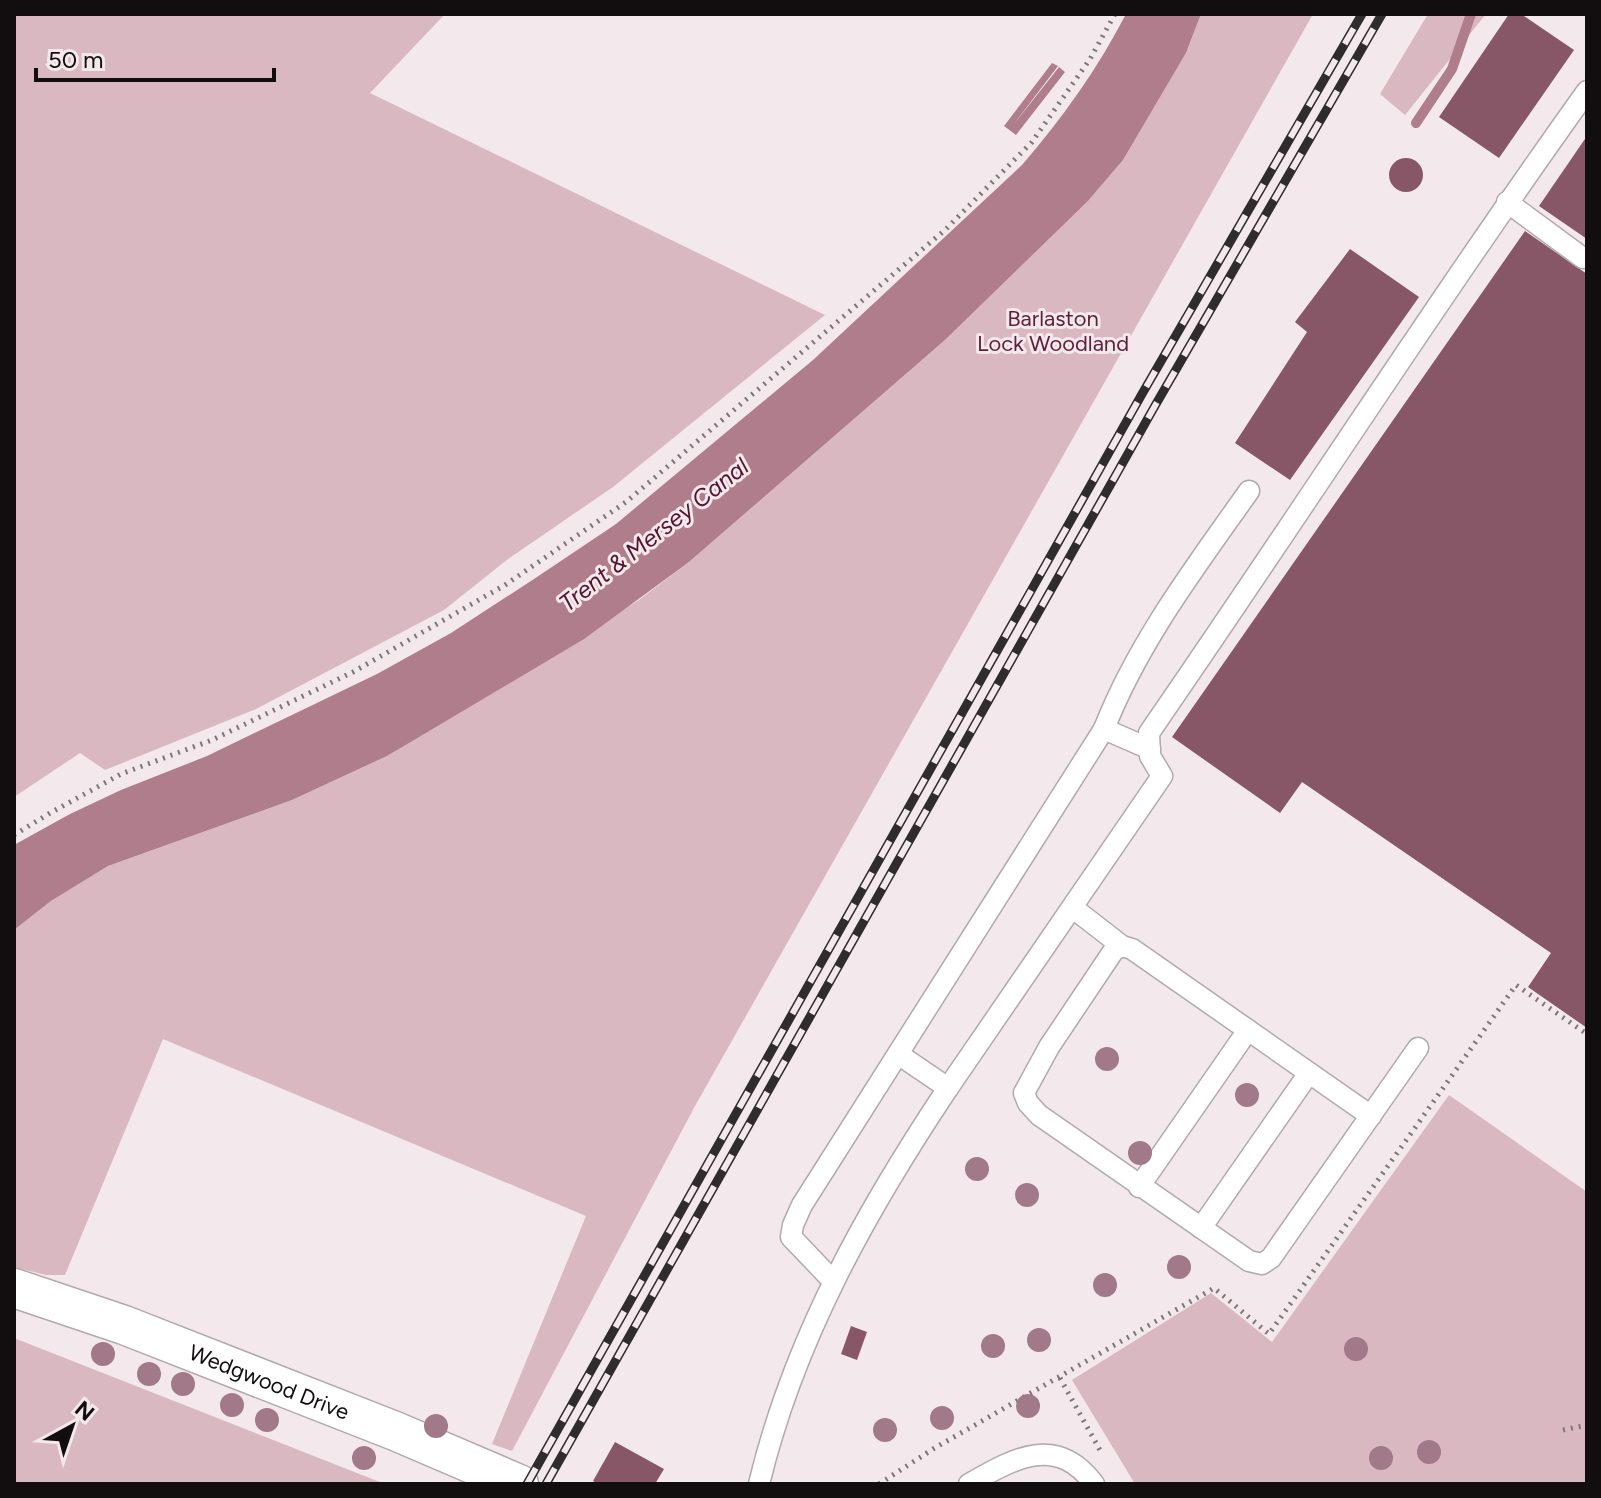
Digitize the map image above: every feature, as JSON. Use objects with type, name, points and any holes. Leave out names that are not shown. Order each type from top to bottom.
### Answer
[{"type":"street","name":"Wedgwood Drive","points":[[14,1288],[124,1325],[395,1431],[519,1484]]},
{"type":"lane","points":[[759,1484],[789,1383],[833,1281],[905,1153],[1162,776],[1150,756],[1149,733],[1507,202],[1587,91]]},
{"type":"lane","points":[[1507,202],[1583,258]]},
{"type":"lane","points":[[833,1281],[791,1237],[802,1205],[1104,729],[1115,702],[1159,623],[1249,491]]},
{"type":"lane","points":[[1104,729],[1150,749]]},
{"type":"lane","points":[[1073,908],[1122,946],[1132,949],[1371,1116]]},
{"type":"lane","points":[[1122,946],[1114,950],[1049,1047],[1024,1093],[1028,1103],[1039,1115],[1139,1187],[1249,1261],[1262,1264],[1271,1258],[1418,1048]]},
{"type":"lane","points":[[1139,1187],[1248,1030]]},
{"type":"lane","points":[[898,1054],[948,1088]]},
{"type":"lane","points":[[1201,1228],[1309,1073]]},
{"type":"lane","points":[[969,1484],[1011,1460],[1035,1454],[1072,1462],[1090,1479]]},
{"type":"path","points":[[14,835],[121,774],[212,740],[353,672],[505,585],[626,502],[945,230],[1032,142],[1090,59],[1115,14]]},
{"type":"path","points":[[879,1484],[933,1449],[1214,1288],[1269,1334],[1516,985],[1587,1034]]},
{"type":"path","points":[[1060,1378],[1103,1455],[1090,1479]]},
{"type":"path","points":[[1563,1430],[1587,1425]]},
{"type":"green space","points":[[14,14],[445,14],[370,93],[825,315],[613,487],[508,559],[444,610],[256,709],[105,770],[80,753],[14,797]]},
{"type":"green space","name":"Barlaston Lock Woodland","points":[[1201,14],[1313,14],[695,1106],[512,1451],[492,1444],[586,1216],[163,1039],[65,1275],[46,1275],[14,1267],[14,930],[51,901],[108,866],[292,800],[387,756],[639,600],[689,562],[945,340],[1088,201],[1123,160],[1186,53]]},
{"type":"green space","points":[[1428,14],[1486,14],[1405,115],[1380,94]]},
{"type":"green space","points":[[1449,1095],[1587,1192],[1587,1484],[1135,1484],[1072,1380],[1211,1293],[1272,1342]]},
{"type":"green space","points":[[14,1338],[385,1484],[14,1484]]},
{"type":"water","name":"Trent & Mersey Canal","points":[[1126,14],[1201,14],[1186,53],[1123,160],[1088,201],[945,340],[689,562],[584,639],[387,756],[292,800],[108,866],[51,901],[14,930],[14,845],[70,814],[207,756],[377,674],[451,633],[616,524],[813,360],[1022,165],[1078,92]]},
{"type":"water","points":[[1052,63],[1058,66],[1014,124],[1059,67],[1065,72],[1016,135],[1004,126]]},
{"type":"building","points":[[1509,14],[1521,14],[1574,50],[1499,158],[1439,117]]},
{"type":"building","points":[[1587,136],[1587,239],[1539,206]]},
{"type":"building","points":[[1406,158],[1418,163],[1423,175],[1418,187],[1406,192],[1394,187],[1389,175],[1394,163]]},
{"type":"building","points":[[1525,231],[1587,274],[1587,1028],[1528,987],[1551,953],[1302,782],[1280,813],[1172,737]]},
{"type":"building","points":[[1350,249],[1419,297],[1290,480],[1235,443],[1307,332],[1295,322]]},
{"type":"building","points":[[851,1326],[867,1332],[857,1360],[841,1354]]},
{"type":"building","points":[[615,1442],[664,1469],[655,1484],[598,1484],[593,1481]]},
{"type":"waterway","points":[[1416,123],[1452,69],[1471,14]]},
{"type":"railway","points":[[527,1484],[1142,394],[1362,14]]},
{"type":"railway","points":[[546,1484],[1156,404],[1382,14]]}]
